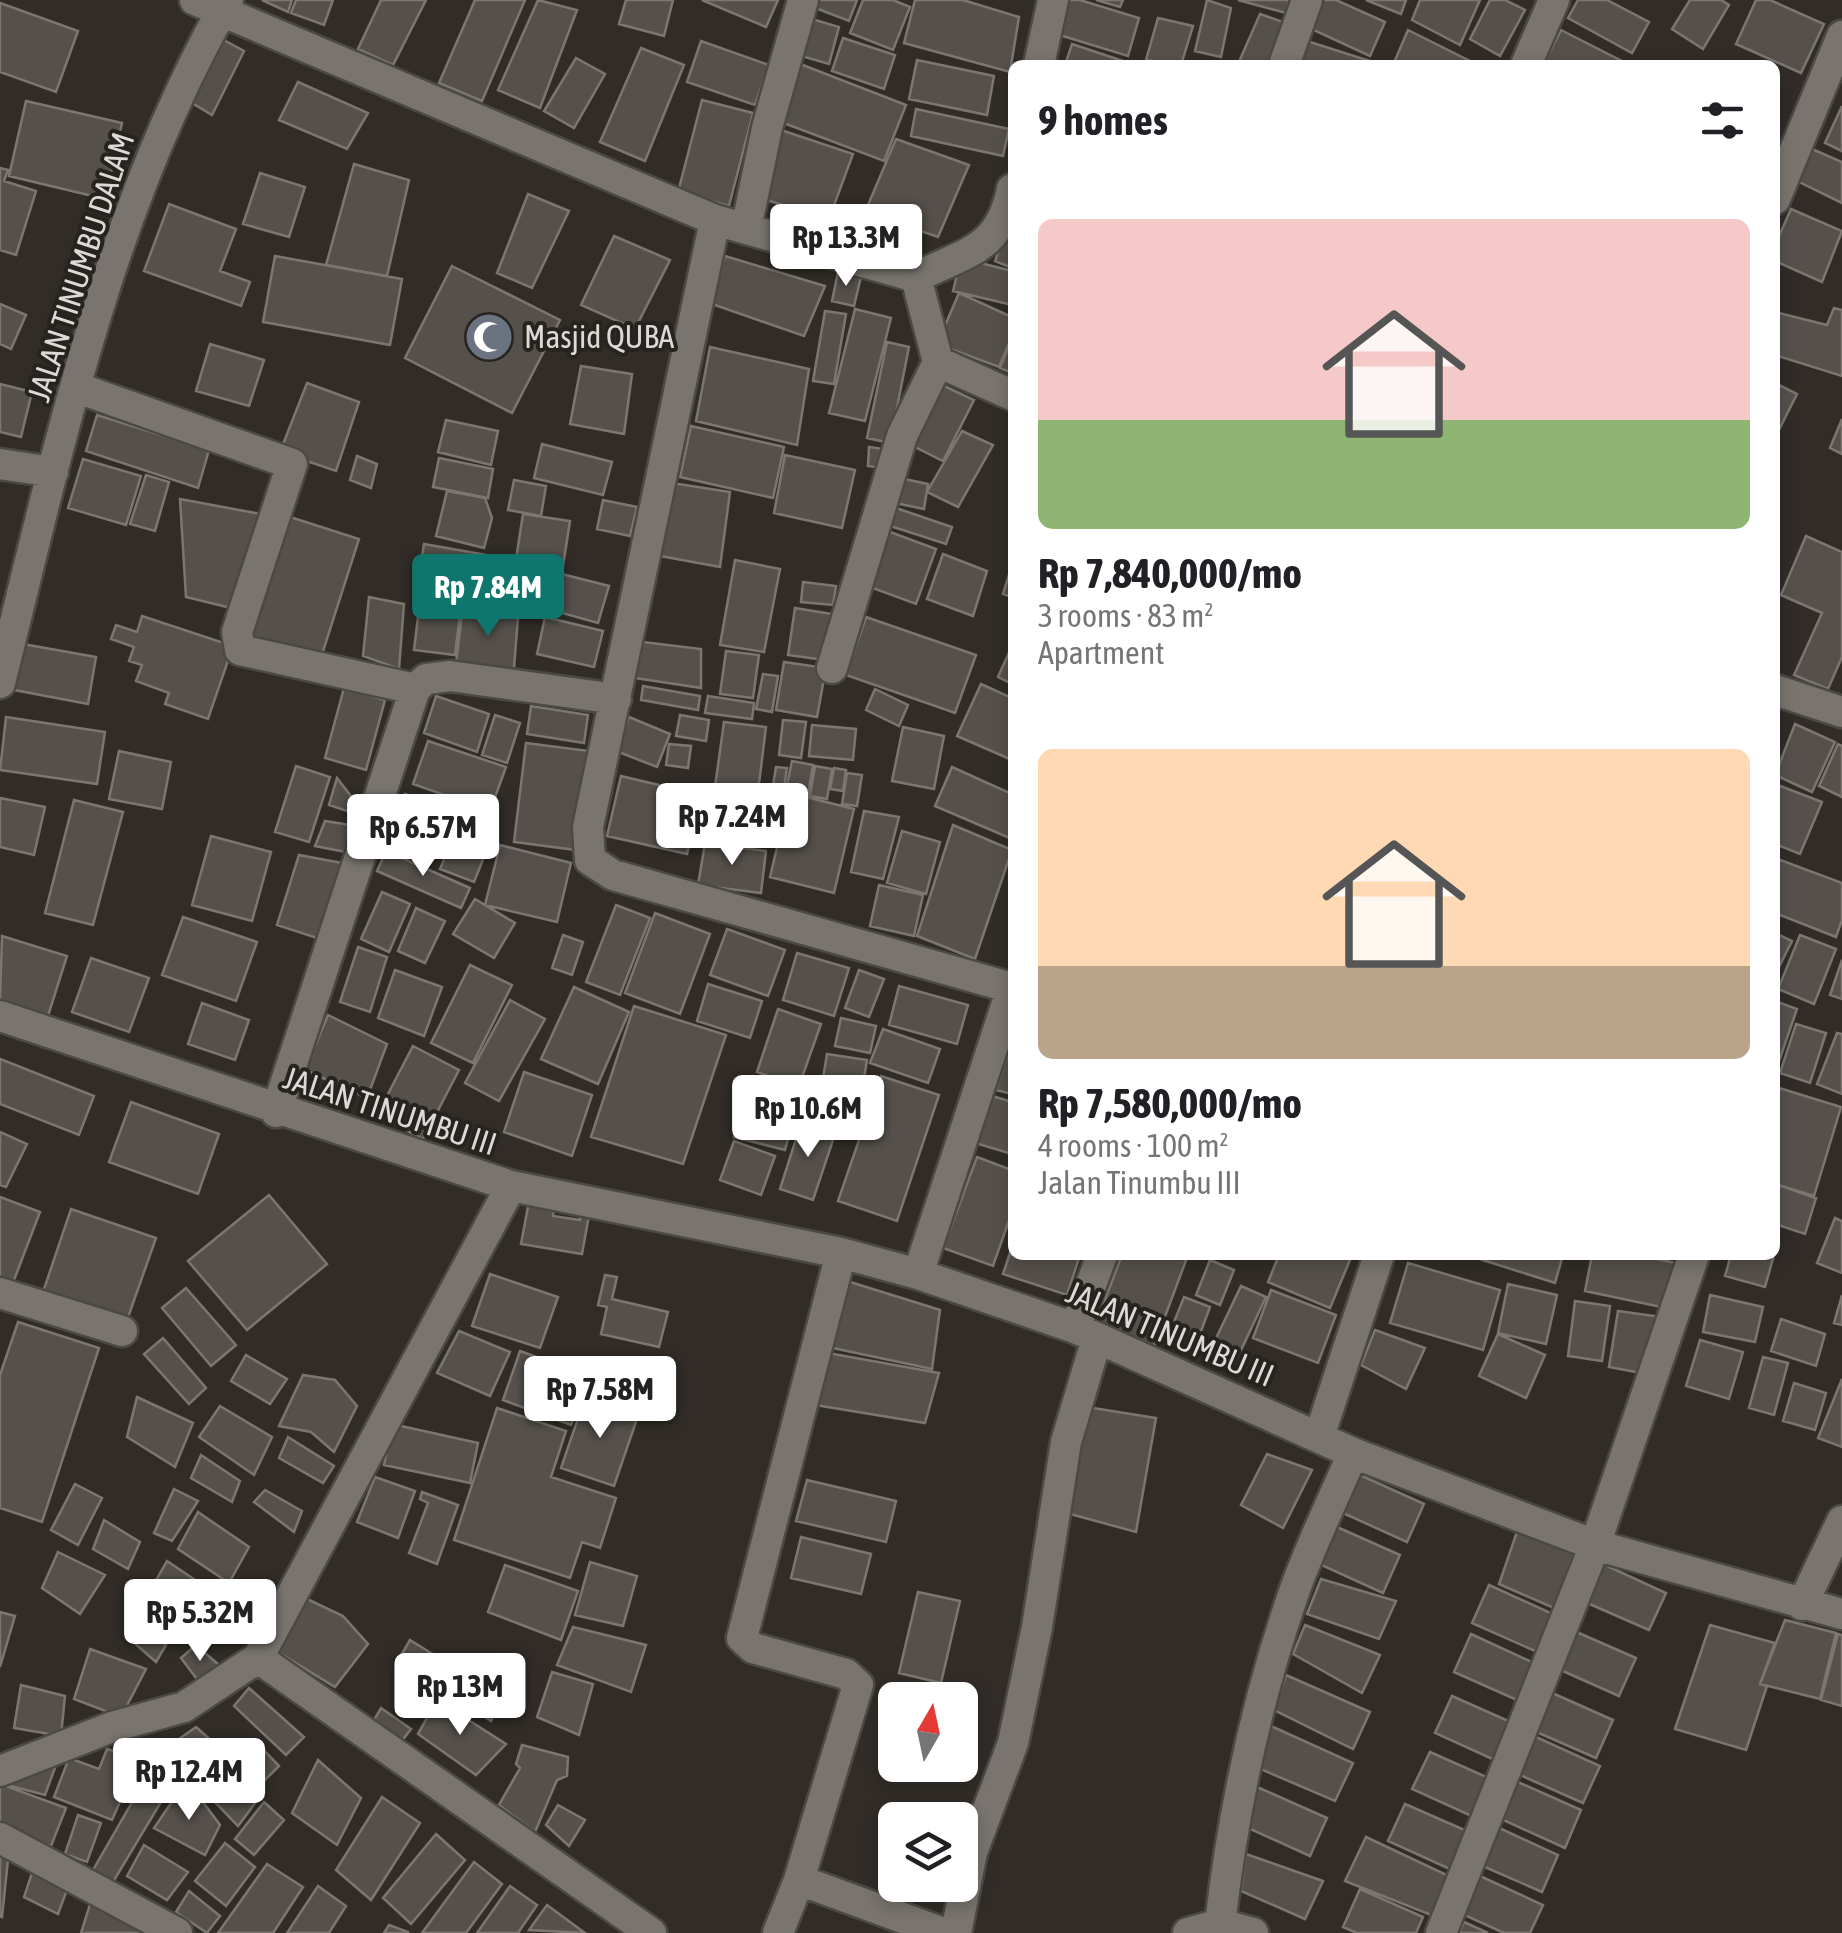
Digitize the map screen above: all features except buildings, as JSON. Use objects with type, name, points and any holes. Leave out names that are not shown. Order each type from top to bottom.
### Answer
[{"type":"street","points":[[746,229],[767,128],[803,0]]},
{"type":"street","points":[[1040,60],[1053,0]]},
{"type":"street","points":[[1286,60],[1308,0]]},
{"type":"street","points":[[1528,60],[1554,0]]},
{"type":"street","points":[[215,3],[715,220],[916,277],[987,244],[1001,228],[1008,203]]},
{"type":"street","name":"JALAN TINUMBU DALAM","points":[[0,683],[53,472],[128,217],[215,3]]},
{"type":"street","points":[[1780,187],[1842,36]]},
{"type":"street","points":[[715,220],[588,827],[588,852],[594,866],[1008,987]]},
{"type":"street","points":[[832,668],[902,436],[938,362],[916,277]]},
{"type":"street","points":[[938,362],[1008,393]]},
{"type":"street","points":[[78,388],[292,464],[237,632],[240,650],[415,689]]},
{"type":"street","points":[[0,464],[53,472]]},
{"type":"street","points":[[276,1112],[415,689],[426,679],[450,676],[616,699]]},
{"type":"street","points":[[1780,692],[1842,712]]},
{"type":"street","points":[[918,1274],[1008,1000]]},
{"type":"street","name":"JALAN TINUMBU III","points":[[0,1016],[276,1112],[511,1186],[841,1253],[918,1274],[1086,1333],[1353,1453],[1595,1545],[1842,1614]]},
{"type":"street","points":[[0,1771],[112,1727],[184,1707],[258,1658],[511,1186]]},
{"type":"street","points":[[778,1933],[799,1880],[858,1686],[846,1674],[753,1648],[742,1638],[841,1253]]},
{"type":"street","points":[[956,1933],[972,1852],[1013,1743],[1101,1260]]},
{"type":"street","points":[[1318,1437],[1377,1260]]},
{"type":"street","points":[[1441,1933],[1595,1545],[1692,1260]]},
{"type":"street","points":[[0,1293],[122,1331]]},
{"type":"street","points":[[1220,1924],[1231,1830],[1257,1710],[1294,1592],[1353,1453]]},
{"type":"street","points":[[1802,1605],[1842,1521]]},
{"type":"street","points":[[258,1658],[651,1933]]},
{"type":"street","points":[[0,1838],[177,1933]]},
{"type":"street","points":[[799,1880],[944,1933]]},
{"type":"street","points":[[1188,1933],[1220,1924],[1253,1933]]},
{"type":"place","name":"Masjid QUBA","points":[[489,337]]}]
